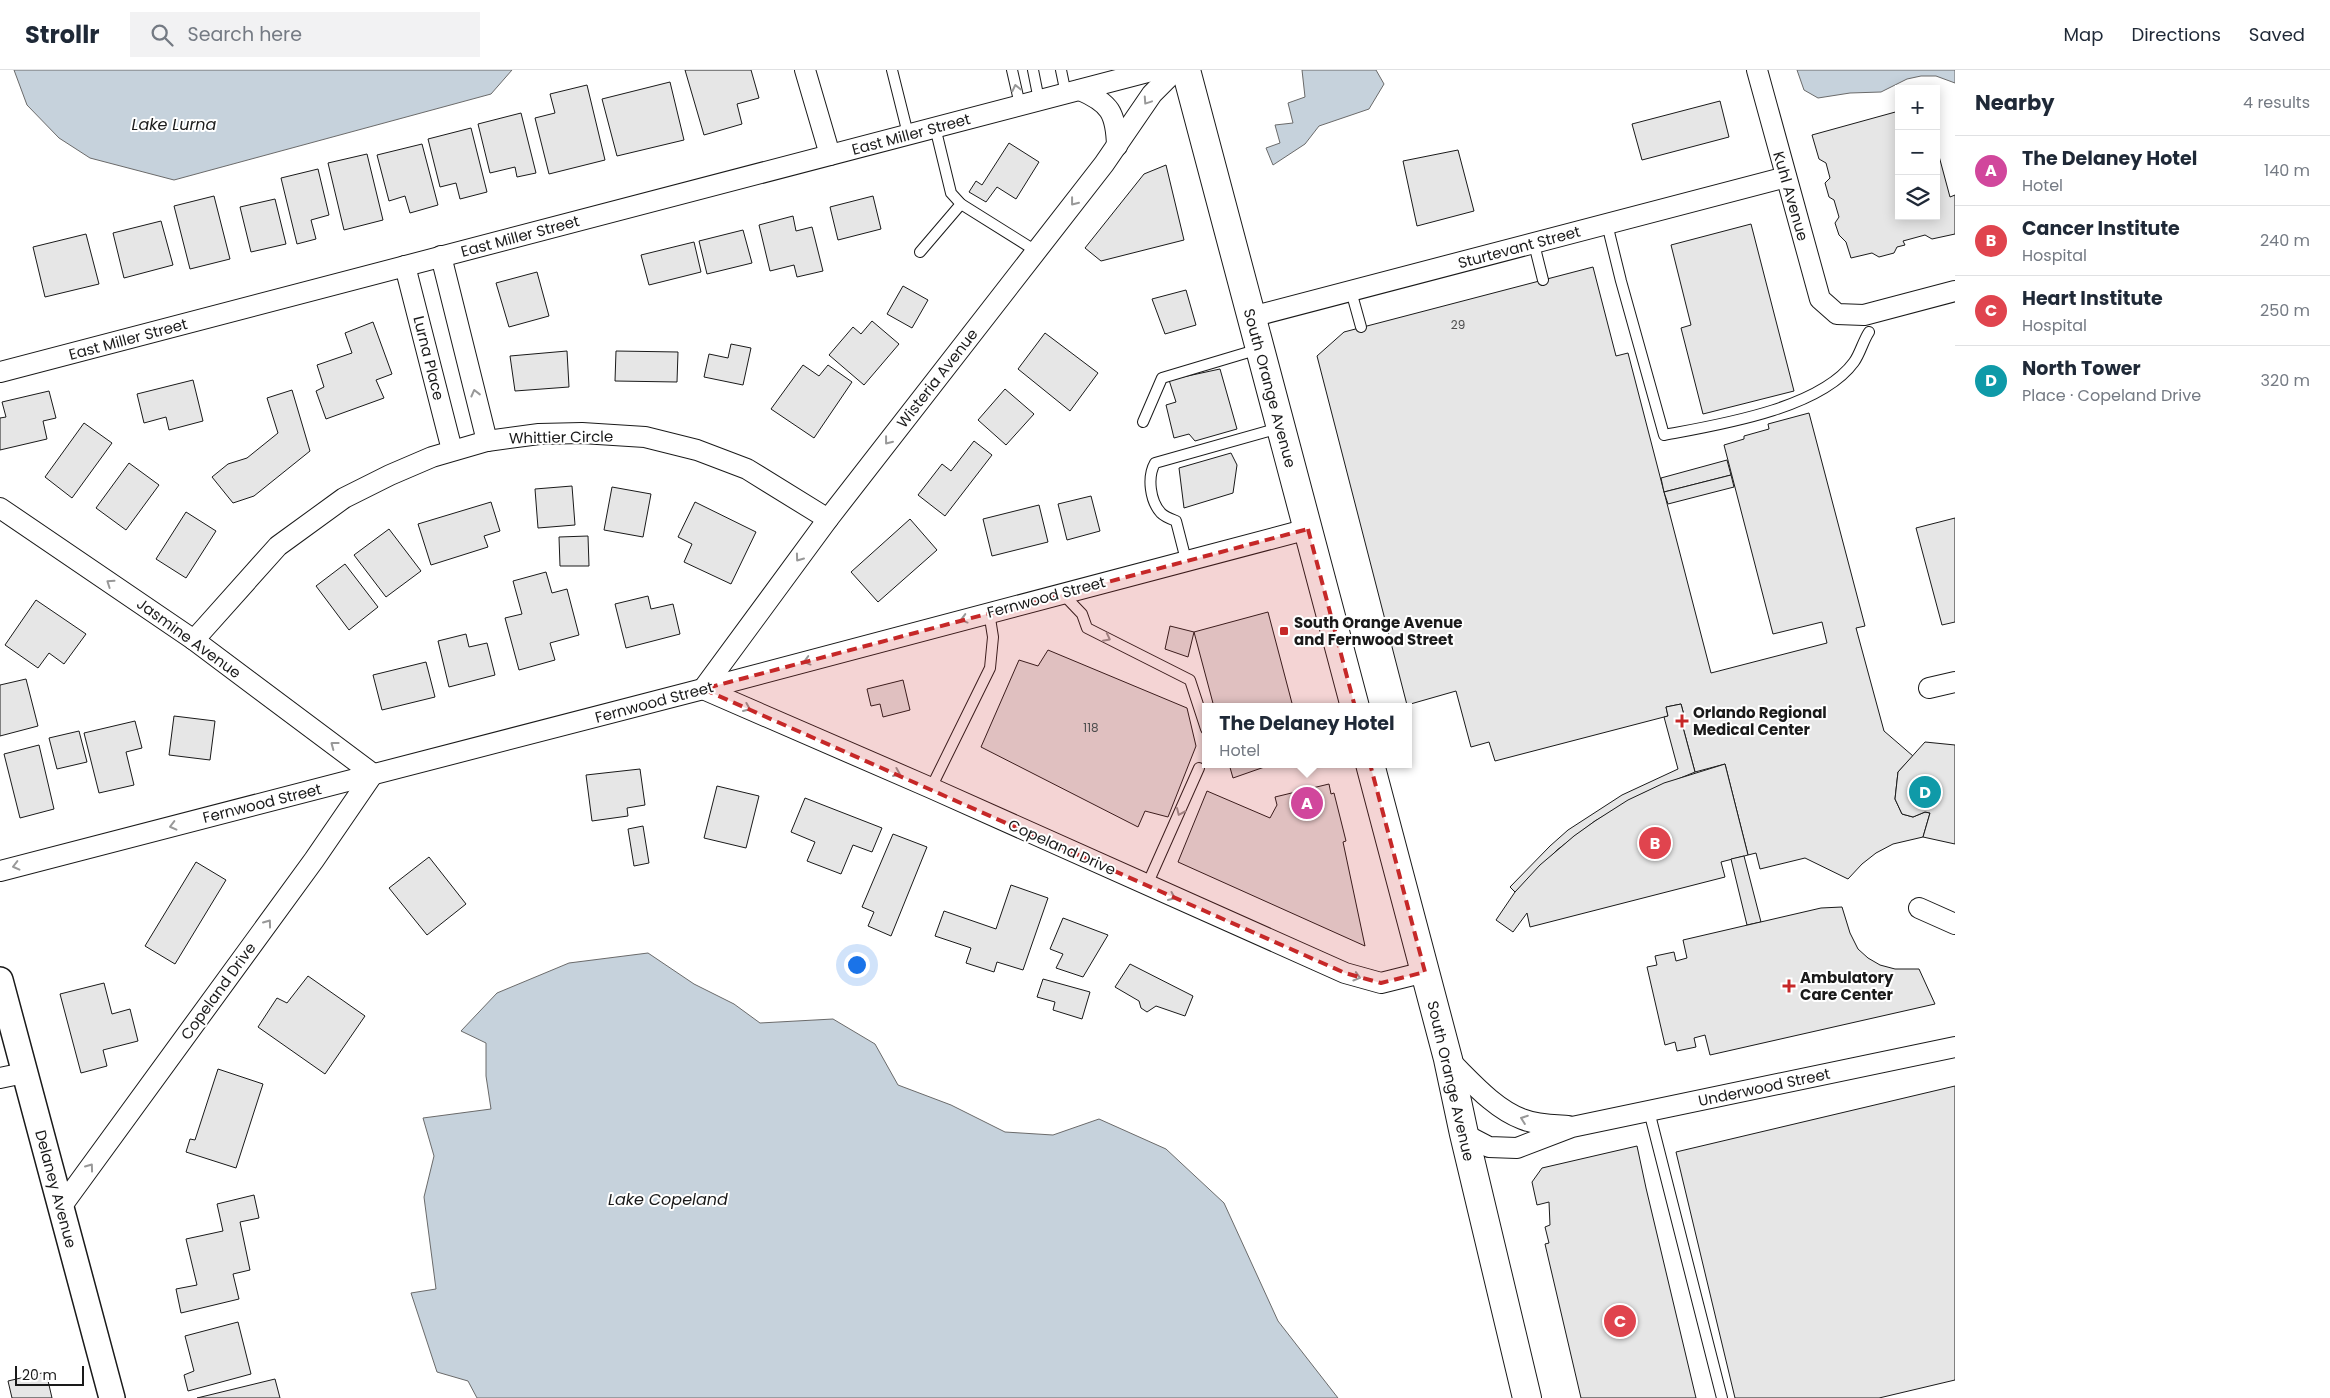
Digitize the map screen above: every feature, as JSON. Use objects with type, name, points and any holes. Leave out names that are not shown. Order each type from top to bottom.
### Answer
[{"type":"main road","name":"South Orange Avenue","points":[[1186,70],[1354,703]]},
{"type":"main road","name":"South Orange Avenue","points":[[1371,768],[1448,1059],[1464,1134],[1528,1398]]},
{"type":"street","points":[[805,70],[830,155]]},
{"type":"street","points":[[1073,92],[1155,70]]},
{"type":"street","name":"Wisteria Avenue","points":[[703,689],[828,519],[1117,146],[1152,94],[1176,70]]},
{"type":"street","name":"Kuhl Avenue","points":[[1757,70],[1820,299],[1837,314],[1864,315],[1955,291]]},
{"type":"street","points":[[1073,92],[1098,98],[1108,106],[1116,128],[1117,146]]},
{"type":"street","name":"East Miller Street","points":[[0,372],[1073,92]]},
{"type":"street","name":"Sturtevant Street","points":[[1252,317],[1786,177]]},
{"type":"street","points":[[441,256],[487,441]]},
{"type":"street","name":"Lurna Place","points":[[405,266],[452,450]]},
{"type":"street","name":"Whittier Circle","points":[[194,640],[278,546],[344,498],[390,475],[452,450],[487,441],[565,434],[645,437],[696,450],[747,469],[828,519]]},
{"type":"street","name":"Jasmine Avenue","points":[[0,508],[194,640],[373,774]]},
{"type":"street","name":"Fernwood Street","points":[[0,870],[703,689],[1308,529]]},
{"type":"street","points":[[1929,688],[1955,682]]},
{"type":"street","name":"Copeland Drive","points":[[703,689],[1361,978],[1381,984],[1425,972]]},
{"type":"street","name":"Copeland Drive","points":[[61,1207],[308,868],[373,774]]},
{"type":"street","points":[[1919,908],[1955,924]]},
{"type":"street","name":"Delaney Avenue","points":[[0,980],[112,1398]]},
{"type":"street","name":"Underwood Street","points":[[1464,1134],[1489,1147],[1517,1148],[1572,1127],[1955,1047]]},
{"type":"street","name":"Underwood Street","points":[[1448,1059],[1509,1113],[1523,1120],[1540,1124],[1572,1127]]},
{"type":"street","points":[[0,1078],[24,1073]]},
{"type":"lane","points":[[892,70],[908,134]]},
{"type":"lane","points":[[1012,70],[1020,105]]},
{"type":"lane","points":[[1033,70],[1039,100]]},
{"type":"lane","points":[[1061,70],[1073,92]]},
{"type":"lane","points":[[935,127],[951,193],[961,204],[1036,251]]},
{"type":"lane","points":[[920,252],[961,204]]},
{"type":"lane","points":[[1607,224],[1620,281],[1664,435],[1728,424],[1797,402],[1835,382],[1854,362],[1869,332]]},
{"type":"lane","points":[[1534,244],[1543,280]]},
{"type":"lane","points":[[1351,291],[1361,327]]},
{"type":"lane","points":[[1143,422],[1162,378],[1260,349]]},
{"type":"lane","points":[[1186,560],[1176,521],[1162,514],[1155,502],[1150,481],[1151,470],[1155,463],[1281,428]]},
{"type":"lane","points":[[1062,593],[1082,614],[1087,628],[1190,680],[1202,718]]},
{"type":"lane","points":[[931,788],[990,668],[993,637],[989,612]]},
{"type":"lane","points":[[1147,885],[1199,768]]},
{"type":"lane","points":[[1649,1111],[1722,1398]]},
{"type":"highlighted area","points":[[1308,529],[1425,972],[1381,983],[1345,973],[703,689]]},
{"type":"water","name":"Lake Lurna","points":[[14,70],[512,70],[491,94],[174,180],[90,158],[59,138],[27,105]]},
{"type":"water","points":[[1302,70],[1376,70],[1384,84],[1369,109],[1319,126],[1305,144],[1273,165],[1266,148],[1280,143],[1275,125],[1293,123],[1288,103],[1305,97]]},
{"type":"water","points":[[1797,70],[1955,70],[1955,83],[1936,76],[1921,76],[1907,79],[1881,92],[1850,93],[1818,98],[1804,90]]},
{"type":"water","name":"Lake Copeland","points":[[648,953],[694,984],[734,1004],[760,1023],[833,1019],[875,1044],[898,1085],[951,1105],[1005,1132],[1053,1135],[1099,1119],[1166,1149],[1224,1203],[1278,1321],[1338,1398],[477,1398],[468,1381],[437,1372],[411,1293],[436,1289],[424,1197],[434,1156],[423,1118],[491,1109],[486,1076],[486,1043],[461,1031],[497,993],[569,963]]},
{"type":"building","points":[[685,70],[751,70],[759,98],[737,104],[742,124],[704,135]]},
{"type":"building","points":[[670,82],[684,140],[617,156],[602,99]]},
{"type":"building","points":[[587,85],[605,160],[549,174],[535,118],[555,113],[550,94]]},
{"type":"building","points":[[1720,101],[1729,137],[1642,160],[1632,124]]},
{"type":"building","points":[[1895,112],[1895,220],[1940,220],[1940,160],[1950,197],[1955,195],[1955,234],[1932,239],[1925,235],[1903,241],[1905,245],[1897,247],[1894,253],[1879,257],[1872,253],[1851,258],[1846,242],[1839,235],[1835,223],[1839,217],[1834,200],[1829,197],[1825,183],[1830,178],[1826,163],[1819,159],[1812,135]]},
{"type":"building","points":[[521,113],[536,173],[517,177],[515,167],[490,173],[478,124]]},
{"type":"building","points":[[471,128],[487,192],[460,199],[456,183],[440,187],[428,139]]},
{"type":"building","points":[[1009,143],[1039,162],[1016,199],[997,187],[986,202],[969,192],[976,181],[982,185]]},
{"type":"building","points":[[422,144],[438,205],[410,213],[405,196],[389,201],[377,155]]},
{"type":"building","points":[[1458,150],[1474,211],[1417,226],[1403,161]]},
{"type":"building","points":[[367,154],[383,220],[344,230],[328,163]]},
{"type":"building","points":[[1166,165],[1184,240],[1101,261],[1085,248],[1144,174]]},
{"type":"building","points":[[318,169],[329,215],[311,220],[316,239],[297,244],[281,178]]},
{"type":"building","points":[[214,196],[230,259],[190,269],[174,206]]},
{"type":"building","points":[[873,196],[881,229],[838,240],[830,207]]},
{"type":"building","points":[[275,199],[286,244],[251,252],[240,207]]},
{"type":"building","points":[[793,216],[796,231],[812,227],[823,271],[797,277],[794,265],[770,271],[759,225]]},
{"type":"building","points":[[161,221],[173,265],[124,278],[113,233]]},
{"type":"building","points":[[1751,224],[1794,391],[1703,414],[1681,328],[1691,325],[1671,245]]},
{"type":"building","points":[[743,230],[752,263],[707,274],[699,241]]},
{"type":"building","points":[[86,234],[99,284],[45,297],[33,247]]},
{"type":"building","points":[[694,242],[701,272],[649,285],[641,255]]},
{"type":"building","points":[[1593,267],[1616,356],[1628,353],[1711,673],[1827,643],[1822,622],[1773,634],[1724,445],[1744,439],[1744,436],[1769,429],[1768,424],[1809,413],[1865,626],[1856,628],[1884,731],[1913,756],[1898,772],[1895,799],[1902,814],[1913,817],[1925,812],[1930,813],[1923,837],[1893,844],[1876,853],[1848,879],[1805,858],[1760,869],[1756,853],[1748,855],[1725,764],[1695,772],[1681,720],[1685,719],[1681,704],[1666,707],[1668,716],[1495,761],[1489,742],[1471,747],[1456,691],[1412,704],[1406,703],[1317,356],[1344,332]]},
{"type":"building","points":[[537,272],[549,316],[509,327],[496,283]]},
{"type":"building","points":[[903,286],[928,300],[912,328],[887,314]]},
{"type":"building","points":[[1186,290],[1196,325],[1165,334],[1152,299]]},
{"type":"building","points":[[872,321],[899,344],[864,385],[829,355],[853,327],[861,334]]},
{"type":"building","points":[[373,322],[392,374],[376,380],[384,398],[326,419],[316,391],[324,387],[317,365],[352,353],[345,333]]},
{"type":"building","points":[[1045,333],[1098,373],[1070,411],[1018,369]]},
{"type":"building","points":[[731,344],[751,348],[743,385],[704,377],[709,354],[728,358]]},
{"type":"building","points":[[567,351],[569,387],[515,391],[510,356]]},
{"type":"building","points":[[616,351],[678,352],[677,382],[615,381]]},
{"type":"building","points":[[803,365],[819,376],[828,365],[852,382],[814,438],[771,409]]},
{"type":"building","points":[[1220,369],[1237,429],[1195,441],[1189,434],[1174,438],[1166,405],[1176,402],[1169,380]]},
{"type":"building","points":[[193,380],[203,421],[169,430],[166,417],[144,423],[137,394]]},
{"type":"building","points":[[1005,389],[1034,414],[1006,445],[978,420]]},
{"type":"building","points":[[292,390],[310,451],[254,496],[233,503],[212,477],[228,464],[247,458],[278,433],[267,398]]},
{"type":"building","points":[[49,391],[56,418],[43,421],[47,439],[0,450],[0,418],[6,417],[2,402]]},
{"type":"building","points":[[84,423],[112,443],[72,498],[45,477]]},
{"type":"building","points":[[974,441],[992,455],[945,516],[918,495],[942,464],[951,471]]},
{"type":"building","points":[[1231,453],[1237,465],[1233,493],[1184,508],[1179,468]]},
{"type":"building","points":[[1727,460],[1731,475],[1664,492],[1661,478]]},
{"type":"building","points":[[129,463],[159,485],[126,530],[96,508]]},
{"type":"building","points":[[1731,475],[1734,487],[1668,504],[1664,492]]},
{"type":"building","points":[[572,486],[575,525],[538,528],[535,489]]},
{"type":"building","points":[[612,487],[651,494],[643,537],[604,530]]},
{"type":"building","points":[[1091,496],[1100,531],[1067,540],[1058,504]]},
{"type":"building","points":[[491,502],[500,531],[484,536],[488,547],[431,565],[418,524]]},
{"type":"building","points":[[695,502],[756,532],[731,584],[684,562],[692,544],[678,537]]},
{"type":"building","points":[[1039,505],[1048,542],[992,556],[983,519]]},
{"type":"building","points":[[186,512],[216,531],[186,578],[156,559]]},
{"type":"building","points":[[1955,518],[1955,622],[1942,625],[1916,528]]},
{"type":"building","points":[[910,519],[937,550],[878,602],[851,572]]},
{"type":"building","points":[[389,529],[421,571],[386,597],[354,555]]},
{"type":"building","points":[[588,536],[589,566],[560,566],[559,537]]},
{"type":"building","points":[[345,564],[378,607],[349,630],[316,586]]},
{"type":"building","points":[[546,572],[552,593],[567,589],[579,635],[550,643],[555,660],[519,670],[505,618],[522,614],[513,581]]},
{"type":"building","points":[[648,596],[651,609],[673,604],[680,634],[626,648],[615,604]]},
{"type":"building","points":[[36,600],[86,634],[64,664],[49,653],[38,668],[5,645]]},
{"type":"building","points":[[1268,612],[1292,703],[1213,703],[1194,632]]},
{"type":"building","points":[[1170,626],[1194,632],[1188,657],[1165,649]]},
{"type":"building","points":[[466,634],[469,647],[487,643],[495,675],[449,687],[438,641]]},
{"type":"building","points":[[1048,650],[1187,708],[1196,746],[1168,817],[1145,811],[1138,827],[981,747],[1019,660],[1038,666]]},
{"type":"building","points":[[426,662],[435,697],[382,710],[373,675]]},
{"type":"building","points":[[26,679],[38,726],[0,736],[0,685]]},
{"type":"building","points":[[903,680],[910,710],[883,717],[880,704],[871,706],[867,689]]},
{"type":"building","points":[[1681,704],[1685,719],[1681,720],[1695,772],[1644,793],[1595,821],[1557,850],[1515,892],[1510,887],[1568,830],[1622,795],[1678,769],[1664,717],[1668,716],[1666,707]]},
{"type":"building","points":[[174,716],[215,721],[210,760],[169,755]]},
{"type":"building","points":[[135,721],[142,748],[126,752],[134,785],[99,793],[84,733]]},
{"type":"building","points":[[79,731],[87,762],[57,769],[49,738]]},
{"type":"building","points":[[1925,742],[1955,745],[1955,844],[1923,837],[1930,813],[1925,812],[1913,817],[1902,814],[1895,799],[1898,772]]},
{"type":"building","points":[[39,745],[54,809],[20,818],[4,754]]},
{"type":"building","points":[[1725,764],[1748,855],[1721,862],[1725,877],[1530,927],[1527,913],[1513,932],[1496,920],[1515,892],[1540,865],[1595,821],[1628,800],[1664,783]]},
{"type":"building","points":[[1230,768],[1262,768],[1233,778]]},
{"type":"building","points":[[640,769],[645,805],[627,808],[628,816],[592,821],[586,775]]},
{"type":"building","points":[[1329,784],[1331,794],[1334,793],[1346,841],[1343,842],[1365,946],[1178,862],[1207,791],[1270,818],[1277,805],[1275,797]]},
{"type":"building","points":[[717,786],[759,796],[746,848],[704,838]]},
{"type":"building","points":[[805,798],[882,828],[872,852],[853,845],[841,874],[807,861],[815,842],[791,832]]},
{"type":"building","points":[[643,826],[649,863],[634,866],[628,829]]},
{"type":"building","points":[[893,834],[927,847],[891,936],[868,926],[874,912],[862,907]]},
{"type":"building","points":[[1744,856],[1761,922],[1747,925],[1731,859]]},
{"type":"building","points":[[429,857],[466,904],[427,935],[389,888]]},
{"type":"building","points":[[196,862],[226,880],[175,964],[145,946]]},
{"type":"building","points":[[1011,885],[1048,898],[1023,970],[997,962],[994,972],[966,963],[971,948],[935,936],[944,911],[996,929]]},
{"type":"building","name":"Ambulatory Care Center","points":[[1842,907],[1850,933],[1858,949],[1880,965],[1895,969],[1919,969],[1935,1004],[1710,1055],[1705,1035],[1694,1038],[1696,1047],[1677,1051],[1675,1042],[1665,1045],[1647,967],[1657,965],[1655,956],[1674,952],[1676,961],[1687,958],[1683,940],[1821,908]]},
{"type":"building","points":[[1063,918],[1108,935],[1083,977],[1056,968],[1063,954],[1050,949]]},
{"type":"building","points":[[1130,964],[1193,996],[1185,1016],[1156,1006],[1147,1012],[1141,1008],[1139,1001],[1115,987]]},
{"type":"building","points":[[308,976],[365,1016],[325,1074],[258,1027],[277,998],[287,1003]]},
{"type":"building","points":[[1043,979],[1090,992],[1082,1019],[1053,1010],[1055,1002],[1037,997]]},
{"type":"building","points":[[104,983],[112,1014],[130,1009],[138,1041],[103,1050],[107,1066],[81,1073],[60,994]]},
{"type":"building","points":[[218,1069],[263,1084],[236,1168],[186,1152],[190,1139],[195,1140]]},
{"type":"building","points":[[1955,1086],[1955,1380],[1879,1398],[1735,1398],[1676,1152]]},
{"type":"building","points":[[1637,1146],[1696,1398],[1581,1398],[1545,1244],[1549,1243],[1545,1227],[1550,1225],[1549,1202],[1537,1205],[1532,1182],[1542,1168]]},
{"type":"building","points":[[254,1195],[259,1218],[240,1222],[250,1270],[233,1274],[239,1299],[181,1313],[176,1289],[197,1285],[186,1239],[223,1231],[217,1204]]},
{"type":"building","points":[[238,1322],[251,1374],[188,1391],[184,1375],[194,1371],[185,1336]]},
{"type":"building","points":[[46,1372],[52,1398],[12,1398],[8,1381]]},
{"type":"building","points":[[275,1379],[280,1398],[197,1398]]},
{"type":"place","name":"South Orange Avenue and Fernwood Street","points":[[1284,631]]},
{"type":"place","name":"Orlando Regional Medical Center","points":[[1682,721]]},
{"type":"place","name":"North Tower","points":[[1925,792]]},
{"type":"place","name":"The Delaney Hotel","points":[[1307,803]]},
{"type":"place","name":"Cancer Institute","points":[[1655,843]]},
{"type":"place","name":"Ambulatory Care Center","points":[[1789,986]]},
{"type":"place","name":"Heart Institute","points":[[1620,1321]]}]
